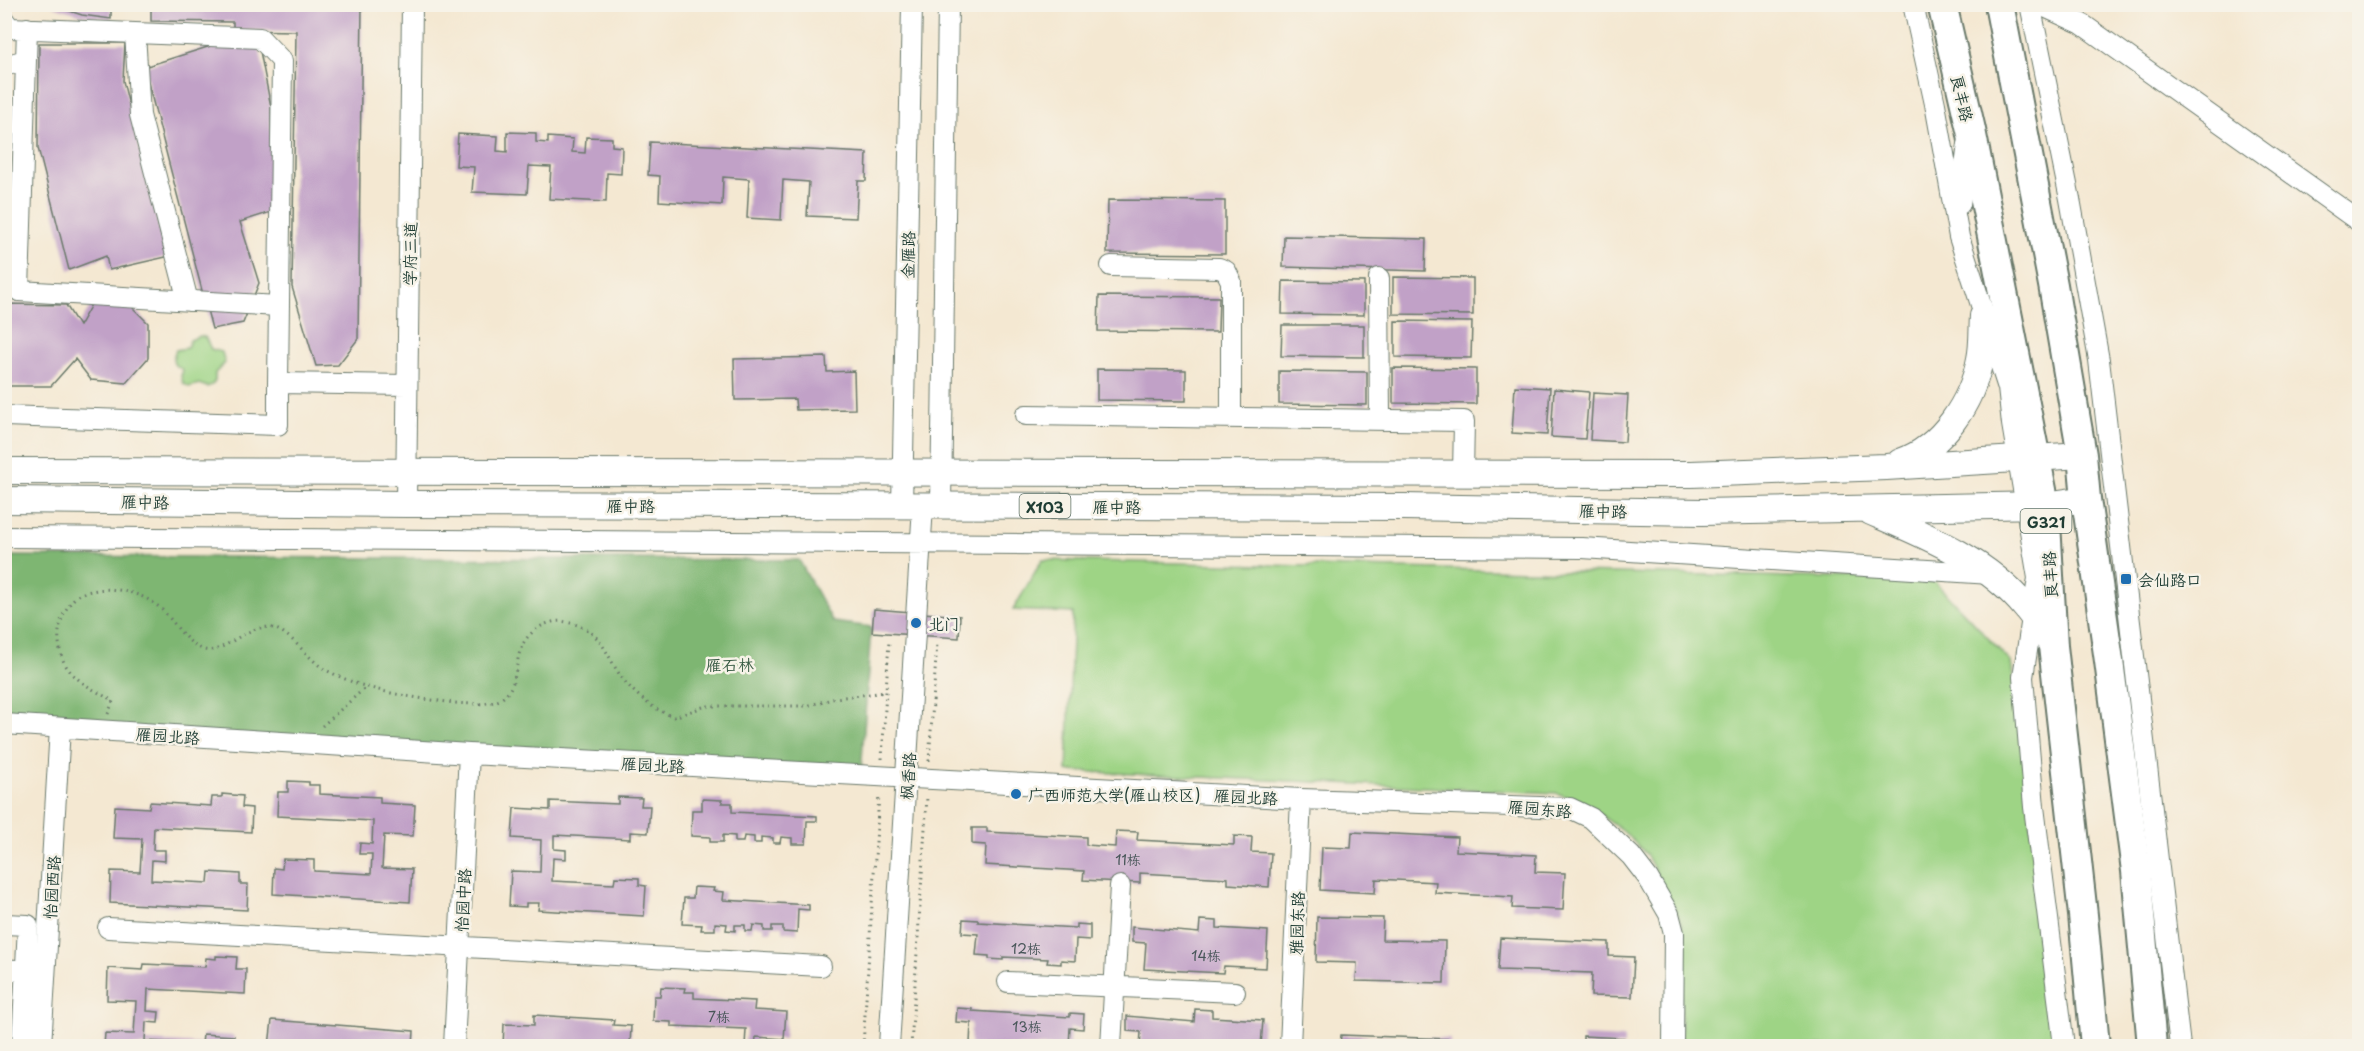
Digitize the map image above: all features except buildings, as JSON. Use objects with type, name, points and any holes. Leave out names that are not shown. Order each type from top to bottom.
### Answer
[{"type":"highway","name":"良丰路","points":[[1942,4],[1971,130],[2035,505],[2084,915],[2094,1047]]},
{"type":"highway","name":"G321","points":[[1999,4],[2054,285],[2082,455],[2086,500],[2136,871],[2152,1047]]},
{"type":"main road","points":[[1886,467],[1914,457],[1928,448],[1960,411],[1971,391],[1980,359],[1983,316]]},
{"type":"main road","name":"雁中路","points":[[4,471],[1691,474],[1886,467],[2082,455]]},
{"type":"main road","name":"雁中路","points":[[4,500],[406,504],[1404,507],[1702,512],[2035,505],[2086,500]]},
{"type":"main road","points":[[1859,508],[1919,532],[1968,558],[1991,574],[2032,616],[2053,646]]},
{"type":"street","name":"学府三道","points":[[406,504],[412,4]]},
{"type":"street","name":"金雁路","points":[[912,4],[903,471],[922,506]]},
{"type":"street","points":[[922,506],[941,471],[948,4]]},
{"type":"street","points":[[1913,4],[1935,104],[1959,237],[2008,388],[2027,458]]},
{"type":"street","points":[[2030,4],[2055,122],[2099,360],[2180,1047]]},
{"type":"street","points":[[2038,4],[2082,24],[2360,222]]},
{"type":"street","points":[[4,20],[10,28],[260,38],[282,61],[278,425],[4,416]]},
{"type":"street","points":[[27,28],[12,291],[279,306]]},
{"type":"street","points":[[135,33],[140,114],[188,301]]},
{"type":"street","points":[[4,66],[26,60]]},
{"type":"street","points":[[1958,225],[1971,130]]},
{"type":"street","points":[[1111,266],[1221,268],[1226,271],[1231,281],[1231,418]]},
{"type":"street","points":[[1379,278],[1380,420]]},
{"type":"street","points":[[278,383],[407,385]]},
{"type":"street","points":[[1026,415],[1464,421],[1463,474]]},
{"type":"street","points":[[2035,505],[2038,578],[2023,677],[2034,807],[2064,1047]]},
{"type":"street","name":"枫香路","points":[[889,1047],[922,506]]},
{"type":"street","points":[[4,537],[1582,548],[1991,574]]},
{"type":"street","name":"雁园北路","points":[[4,724],[470,754],[1301,799]]},
{"type":"street","name":"怡园西路","points":[[41,1047],[35,972],[60,728]]},
{"type":"street","name":"怡园中路","points":[[453,1047],[470,754]]},
{"type":"street","name":"雅园东路","points":[[1290,1047],[1301,799]]},
{"type":"street","name":"雁园东路","points":[[1301,799],[1564,807],[1591,818],[1640,867],[1656,890],[1672,923],[1674,933],[1673,1047]]},
{"type":"street","points":[[1111,1047],[1120,886]]},
{"type":"street","points":[[4,924],[28,925],[35,972],[22,1047]]},
{"type":"street","points":[[108,928],[821,966]]},
{"type":"street","points":[[4,969],[35,972]]},
{"type":"street","points":[[1008,982],[1235,992]]},
{"type":"path","points":[[103,731],[113,701],[79,681],[63,663],[58,643],[59,624],[68,606],[79,594],[111,588],[135,594],[160,607],[182,634],[201,649],[210,651],[221,648],[250,630],[273,628],[295,642],[324,669],[365,688],[449,703],[488,703],[501,699],[514,682],[522,645],[542,624],[565,621],[586,629],[604,645],[625,683],[653,709],[674,717],[706,706],[806,706],[836,698],[886,692]]},
{"type":"path","points":[[863,1047],[889,641]]},
{"type":"path","points":[[911,1047],[937,643]]},
{"type":"path","points":[[302,743],[365,688]]},
{"type":"green space","points":[[200,336],[205,337],[211,349],[222,352],[225,363],[215,373],[215,381],[212,385],[207,387],[199,384],[189,387],[183,383],[181,376],[183,370],[174,364],[173,358],[176,350],[187,348],[190,340]]},
{"type":"green space","name":"雁石林","points":[[4,556],[799,560],[833,622],[871,627],[861,775],[5,724]]},
{"type":"green space","points":[[1042,560],[1933,580],[2011,662],[2044,927],[2056,1046],[1681,1046],[1682,923],[1646,854],[1624,832],[1581,801],[1556,793],[1067,771],[1073,613],[1013,610]]},
{"type":"place","name":"会仙路口","points":[[2126,579]]},
{"type":"place","name":"北门","points":[[916,623]]},
{"type":"place","name":"广西师范大学(雁山校区)","points":[[1016,794]]}]
